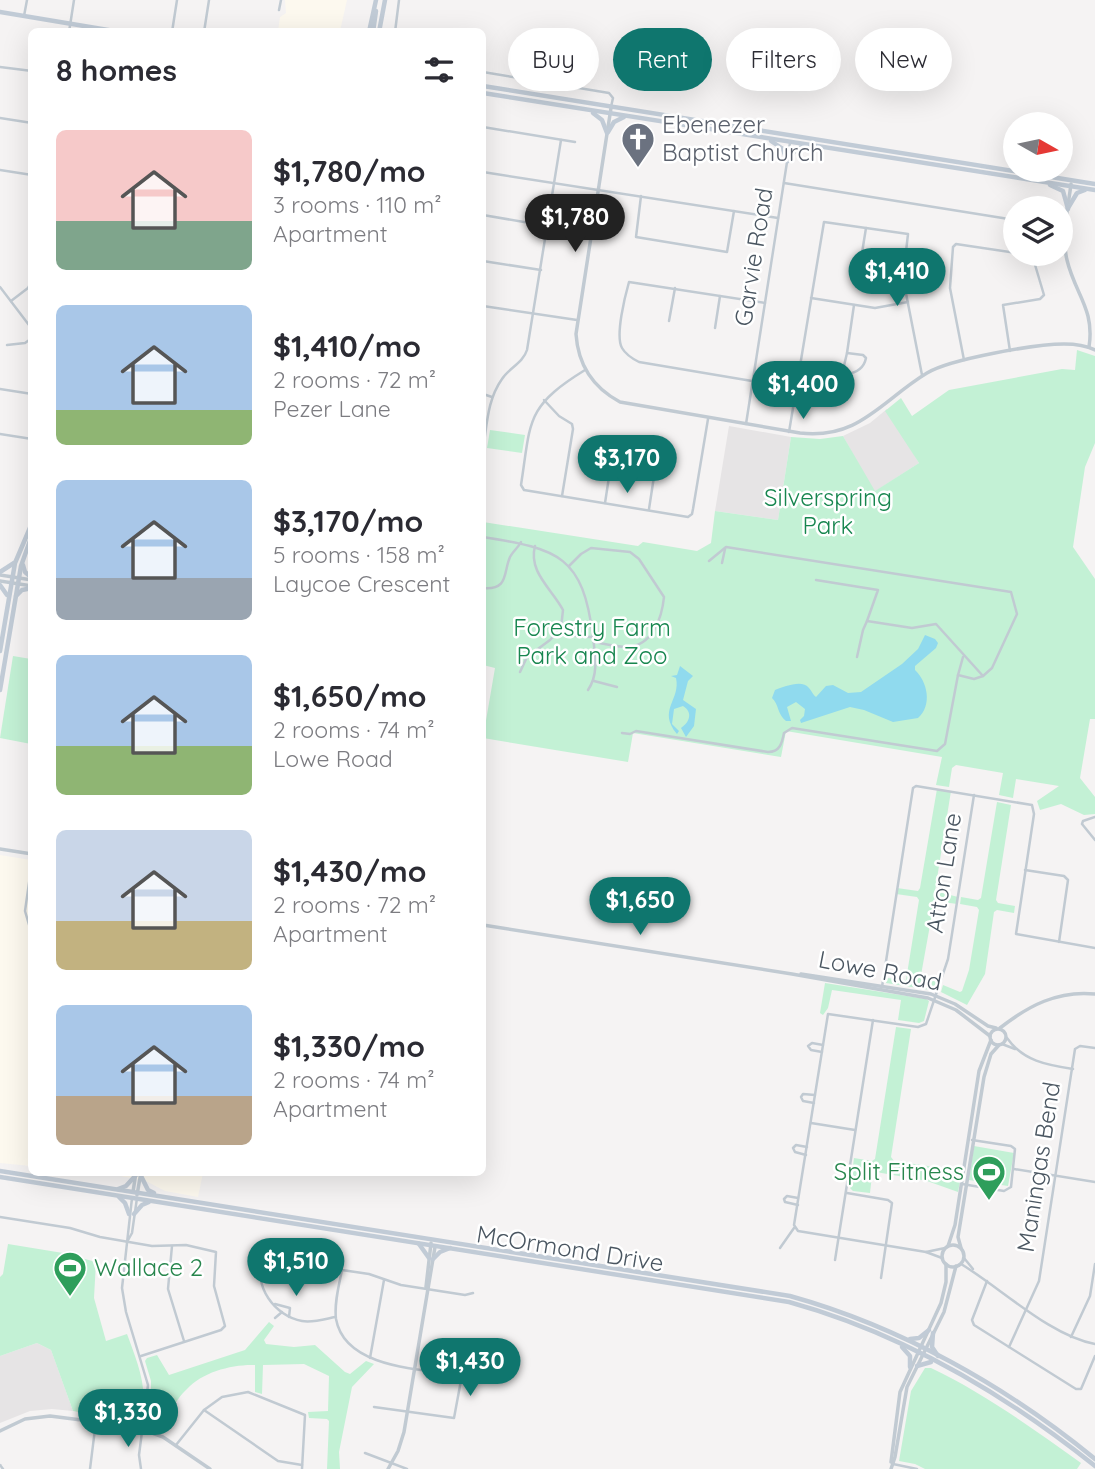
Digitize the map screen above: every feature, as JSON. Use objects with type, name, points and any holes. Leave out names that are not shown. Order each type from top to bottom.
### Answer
[{"type":"main road","points":[[380,28],[385,0]]},
{"type":"main road","points":[[372,28],[376,2]]},
{"type":"main road","points":[[0,12],[95,28]]},
{"type":"main road","points":[[486,87],[610,111],[1071,183],[1092,190]]},
{"type":"main road","points":[[486,94],[589,111],[610,111],[625,117],[767,139],[791,140],[806,145],[1003,176]]},
{"type":"main road","points":[[589,111],[603,120],[607,133]]},
{"type":"main road","points":[[607,133],[614,122],[625,117]]},
{"type":"main road","points":[[767,139],[783,149],[787,162]]},
{"type":"main road","points":[[787,162],[795,150],[806,145]]},
{"type":"main road","points":[[1042,182],[1095,184]]},
{"type":"main road","points":[[1042,182],[1063,191],[1064,196]]},
{"type":"main road","points":[[1073,200],[1077,193],[1092,190]]},
{"type":"main road","points":[[0,690],[15,597],[15,563],[28,532]]},
{"type":"main road","points":[[0,651],[8,601],[28,545]]},
{"type":"main road","points":[[22,559],[23,569],[28,575]]},
{"type":"main road","points":[[0,573],[15,563]]},
{"type":"main road","points":[[0,583],[6,591],[8,601]]},
{"type":"main road","points":[[15,597],[28,588]]},
{"type":"main road","name":"McOrmond Drive","points":[[0,1171],[28,1175]]},
{"type":"main road","name":"McOrmond Drive","points":[[32,1176],[116,1192]]},
{"type":"main road","points":[[136,1176],[116,1192],[132,1214],[145,1203],[157,1198],[139,1176]]},
{"type":"main road","name":"McOrmond Drive","points":[[0,1177],[157,1198],[790,1296],[835,1308],[902,1338],[936,1363],[980,1385],[1066,1443],[1095,1466]]},
{"type":"main road","points":[[29,1181],[39,1177]]},
{"type":"main road","name":"McOrmond Drive","points":[[157,1198],[789,1302],[832,1314],[942,1359],[985,1381],[1095,1459]]},
{"type":"main road","points":[[419,1243],[431,1259],[450,1248]]},
{"type":"main road","points":[[902,1338],[917,1339],[931,1332],[932,1347],[942,1359]]},
{"type":"main road","points":[[896,1342],[908,1353],[910,1367]]},
{"type":"main road","points":[[917,1366],[925,1362],[936,1363]]},
{"type":"street","points":[[24,16],[27,0]]},
{"type":"street","points":[[70,28],[74,0]]},
{"type":"street","points":[[173,28],[177,0]]},
{"type":"street","points":[[205,28],[209,0]]},
{"type":"street","points":[[279,10],[281,0]]},
{"type":"street","points":[[396,28],[399,0]]},
{"type":"street","points":[[0,66],[28,70]]},
{"type":"street","points":[[486,72],[609,93],[612,99],[577,320],[577,347],[585,370],[599,389],[620,402],[815,435],[845,430],[867,419],[937,367],[1010,351],[1062,344],[1095,350]]},
{"type":"street","points":[[0,118],[28,122]]},
{"type":"street","points":[[486,128],[575,142]]},
{"type":"street","points":[[486,428],[492,397],[505,375],[526,353],[561,140]]},
{"type":"street","name":"Garvie Road","points":[[746,425],[791,140]]},
{"type":"street","points":[[0,170],[28,174]]},
{"type":"street","points":[[486,172],[778,218]]},
{"type":"street","points":[[784,183],[1003,218]]},
{"type":"street","points":[[1070,196],[1071,183]]},
{"type":"street","points":[[641,196],[636,237],[724,253],[729,249],[734,211]]},
{"type":"street","points":[[486,216],[547,226]]},
{"type":"street","points":[[789,432],[823,224],[827,221],[908,234],[903,271],[923,376]]},
{"type":"street","points":[[861,259],[866,228]]},
{"type":"street","points":[[964,360],[949,284],[953,247],[956,244],[1033,258],[1044,295],[1040,299],[1003,305],[1010,351]]},
{"type":"street","points":[[486,261],[541,270]]},
{"type":"street","points":[[1069,266],[1091,317],[1089,347]]},
{"type":"street","points":[[752,381],[639,362],[626,354],[619,336],[629,282],[765,303]]},
{"type":"street","points":[[0,287],[28,324]]},
{"type":"street","points":[[11,301],[28,288]]},
{"type":"street","points":[[669,321],[675,288]]},
{"type":"street","points":[[715,328],[720,296]]},
{"type":"street","points":[[811,298],[875,308],[908,302]]},
{"type":"street","points":[[847,353],[863,355],[866,358],[865,364],[854,373],[846,374],[843,370],[854,305]]},
{"type":"street","points":[[486,306],[577,320]]},
{"type":"street","points":[[7,345],[28,341]]},
{"type":"street","points":[[585,370],[544,400],[536,410],[531,423],[521,485],[527,491],[688,516],[692,514],[708,419]]},
{"type":"street","points":[[0,389],[28,393]]},
{"type":"street","points":[[486,395],[492,397]]},
{"type":"street","points":[[544,400],[556,414],[572,424],[573,429],[562,496]]},
{"type":"street","points":[[0,434],[28,438]]},
{"type":"street","points":[[605,503],[613,451]]},
{"type":"street","points":[[649,510],[657,457]]},
{"type":"street","points":[[486,537],[535,546],[569,566],[577,574],[585,591],[594,640],[594,681],[588,690]]},
{"type":"street","points":[[486,588],[495,587],[503,581],[510,557],[521,542]]},
{"type":"street","points":[[520,672],[527,657],[561,628],[563,610],[537,571],[533,556],[535,546]]},
{"type":"street","points":[[722,563],[726,547]]},
{"type":"street","points":[[709,561],[726,547],[1011,592],[1017,614],[992,667],[983,676],[974,679],[958,676]]},
{"type":"street","points":[[561,628],[564,633],[570,635],[625,647],[641,642],[660,620],[664,597],[639,559],[630,552],[591,548],[569,566]]},
{"type":"street","points":[[0,573],[28,585]]},
{"type":"street","points":[[0,583],[28,579]]},
{"type":"street","points":[[816,580],[878,590],[863,630],[857,657]]},
{"type":"street","points":[[867,621],[912,628],[936,624],[983,676]]},
{"type":"street","points":[[622,733],[636,731],[773,752],[780,747],[784,733],[792,728],[937,751],[945,744],[964,657]]},
{"type":"street","points":[[594,681],[617,687]]},
{"type":"street","points":[[882,988],[913,789],[919,786],[1034,806],[1016,933],[1095,948]]},
{"type":"street","name":"Atton Lane","points":[[873,1020],[923,1027],[948,958],[974,795]]},
{"type":"street","points":[[1095,817],[1083,821],[1082,824],[1095,840]]},
{"type":"street","points":[[0,849],[28,853]]},
{"type":"street","points":[[1025,870],[1064,876],[1068,880],[1059,942]]},
{"type":"street","points":[[28,890],[25,911],[28,921]]},
{"type":"street","name":"Lowe Road","points":[[486,925],[935,998],[956,1004],[1007,1036]]},
{"type":"street","points":[[975,1272],[964,1258],[958,1237],[979,1071],[990,1038],[998,1028],[1032,1006],[1053,997],[1095,994]]},
{"type":"street","name":"Lowe Road","points":[[935,998],[956,1010],[1000,1045]]},
{"type":"street","points":[[780,1248],[794,1228],[828,1014],[873,1020],[835,1260]]},
{"type":"street","points":[[971,1139],[990,1054],[1007,1036],[1007,1030],[1015,1018]]},
{"type":"street","points":[[1007,1036],[1018,1050]]},
{"type":"street","points":[[822,1052],[811,1050],[808,1046],[812,1043],[823,1045]]},
{"type":"street","points":[[1000,1045],[1018,1050],[1042,1064],[1073,1069]]},
{"type":"street","name":"Maningas Bend","points":[[1009,1347],[1041,1273],[1077,1047],[1095,1048]]},
{"type":"street","points":[[814,1103],[803,1101],[801,1097],[803,1094],[815,1096]]},
{"type":"street","points":[[811,1123],[855,1130]]},
{"type":"street","points":[[964,1185],[1007,1191],[1011,1187],[1014,1169],[1014,1147],[971,1139]]},
{"type":"street","points":[[806,1154],[793,1149],[796,1146],[807,1147]]},
{"type":"street","points":[[1014,1169],[1095,1182]]},
{"type":"street","points":[[138,1176],[132,1233],[127,1242],[122,1271],[123,1295],[141,1356],[148,1393],[139,1455],[141,1469]]},
{"type":"street","points":[[942,1258],[953,1237],[964,1185]]},
{"type":"street","points":[[846,1193],[891,1202],[881,1278]]},
{"type":"street","points":[[798,1205],[785,1202],[784,1199],[787,1196],[799,1198]]},
{"type":"street","points":[[0,1217],[71,1228],[127,1242],[212,1250],[217,1254],[214,1286],[225,1326],[221,1330],[141,1356]]},
{"type":"street","points":[[794,1228],[798,1231],[926,1252],[942,1258],[946,1264],[943,1296],[931,1332]]},
{"type":"street","points":[[388,1469],[400,1445],[407,1412],[433,1242]]},
{"type":"street","points":[[926,1252],[955,1245],[961,1248]]},
{"type":"street","points":[[172,1246],[168,1289],[184,1342]]},
{"type":"street","points":[[891,1467],[890,1457],[899,1399],[910,1367],[946,1307],[958,1265],[964,1258]]},
{"type":"street","points":[[336,1317],[310,1322],[289,1317],[282,1312],[273,1303],[261,1282],[261,1265],[264,1259],[342,1270],[401,1286],[465,1295],[473,1293]]},
{"type":"street","points":[[946,1264],[958,1265],[975,1272],[1072,1337],[1095,1344]]},
{"type":"street","points":[[1072,1337],[1090,1296],[1095,1264]]},
{"type":"street","points":[[342,1270],[336,1317],[342,1335],[349,1345],[378,1362],[462,1375]]},
{"type":"street","points":[[370,1358],[384,1280]]},
{"type":"street","points":[[987,1281],[972,1323],[1078,1390],[1081,1389],[1095,1356]]},
{"type":"street","points":[[273,1303],[290,1308],[289,1317]]},
{"type":"street","points":[[275,1318],[282,1312]]},
{"type":"street","points":[[374,1407],[454,1418],[466,1341]]},
{"type":"street","points":[[891,1467],[907,1387],[921,1351]]},
{"type":"street","points":[[176,1445],[204,1410],[222,1397],[248,1392],[303,1413],[302,1467],[278,1461],[204,1410]]},
{"type":"street","points":[[0,1432],[19,1421],[43,1416],[62,1416],[143,1429],[176,1445],[210,1469]]},
{"type":"street","points":[[90,1469],[96,1422]]},
{"type":"street","points":[[365,1453],[407,1469]]},
{"type":"street","points":[[891,1467],[917,1469]]},
{"type":"shaded area","points":[[285,0],[347,0],[341,28],[278,28],[280,17],[286,13]]},
{"type":"shaded area","points":[[887,409],[919,463],[874,492],[843,436],[870,423]]},
{"type":"shaded area","points":[[729,426],[791,437],[778,520],[715,511]]},
{"type":"shaded area","points":[[0,855],[28,860],[28,1166],[0,1163]]},
{"type":"shaded area","points":[[119,1176],[202,1176],[198,1197],[165,1191],[144,1180]]},
{"type":"shaded area","points":[[37,1343],[51,1350],[73,1411],[30,1411],[0,1423],[0,1356]]},
{"type":"green space","name":"Forestry Farm Park and Zoo","points":[[1077,350],[1095,356],[1095,443],[1085,467],[1073,547],[1095,579],[1095,719],[1090,719],[1080,778],[1095,797],[1095,814],[1084,815],[1061,804],[1040,810],[1037,801],[1059,786],[1016,779],[1013,798],[999,795],[1003,773],[956,765],[952,768],[949,787],[936,785],[942,757],[786,731],[781,757],[633,733],[628,762],[486,738],[486,720],[495,668],[486,666],[486,522],[638,546],[643,542],[697,551],[711,543],[715,511],[778,520],[791,437],[820,439],[843,436],[875,491],[919,463],[885,411],[901,398],[912,416],[949,390],[1062,369],[1075,370]]},
{"type":"green space","points":[[490,430],[525,435],[522,453],[487,448]]},
{"type":"green space","points":[[13,656],[28,658],[28,743],[0,738]]},
{"type":"green space","points":[[937,789],[951,791],[935,891],[958,897],[957,904],[934,903],[921,975],[937,982],[931,990],[886,983],[887,978],[906,980],[919,900],[917,897],[896,894],[897,888],[918,891],[920,888]]},
{"type":"green space","points":[[997,802],[1011,805],[996,900],[998,903],[1015,906],[1014,913],[997,910],[994,912],[985,974],[967,1005],[941,992],[943,985],[962,991],[969,970],[979,910],[977,907],[960,904],[961,897],[978,900],[981,898]]},
{"type":"green space","points":[[825,983],[926,999],[929,1001],[924,1021],[919,1023],[898,1020],[901,1000],[832,990],[828,1008],[823,1015],[820,1013]]},
{"type":"green space","points":[[896,1027],[911,1029],[891,1157],[894,1161],[962,1171],[958,1192],[927,1181],[876,1172],[872,1175],[870,1193],[853,1191],[850,1188],[854,1158],[872,1161],[875,1159]]},
{"type":"green space","points":[[974,1146],[1014,1153],[1008,1186],[969,1180]]},
{"type":"green space","points":[[8,1244],[63,1253],[96,1262],[94,1298],[106,1341],[127,1334],[141,1378],[142,1412],[137,1422],[73,1411],[51,1350],[37,1343],[0,1356],[0,1277],[3,1274]]},
{"type":"green space","points":[[269,1322],[274,1326],[264,1340],[266,1344],[294,1347],[315,1345],[350,1374],[366,1361],[374,1364],[352,1387],[339,1452],[340,1469],[327,1469],[329,1421],[309,1418],[308,1412],[328,1411],[329,1376],[304,1364],[263,1365],[262,1394],[255,1392],[255,1365],[237,1366],[218,1370],[193,1383],[170,1412],[151,1405],[151,1381],[145,1361],[147,1358],[157,1355],[169,1375],[245,1350]]},
{"type":"green space","points":[[925,1368],[931,1368],[951,1378],[989,1400],[1081,1463],[1077,1469],[925,1469],[899,1461],[911,1391]]},
{"type":"water","points":[[925,635],[938,643],[936,648],[915,666],[927,693],[926,707],[918,718],[893,722],[850,707],[801,723],[805,709],[796,702],[787,707],[791,721],[786,721],[772,698],[775,690],[798,684],[806,685],[816,697],[826,686],[833,685],[848,693],[861,692],[902,664],[918,649]]},
{"type":"water","points":[[680,666],[693,676],[688,681],[683,700],[696,709],[694,726],[686,737],[681,728],[689,717],[686,708],[683,706],[674,709],[672,724],[679,731],[677,734],[671,726],[669,718],[677,686],[676,678],[671,676],[677,675]]},
{"type":"place","name":"Ebenezer Baptist Church","points":[[638,169]]},
{"type":"place","name":"Split Fitness","points":[[989,1202]]},
{"type":"place","name":"Wallace 2","points":[[70,1298]]},
{"type":"park label","name":"Silverspring Park","points":[[828,512]]}]
